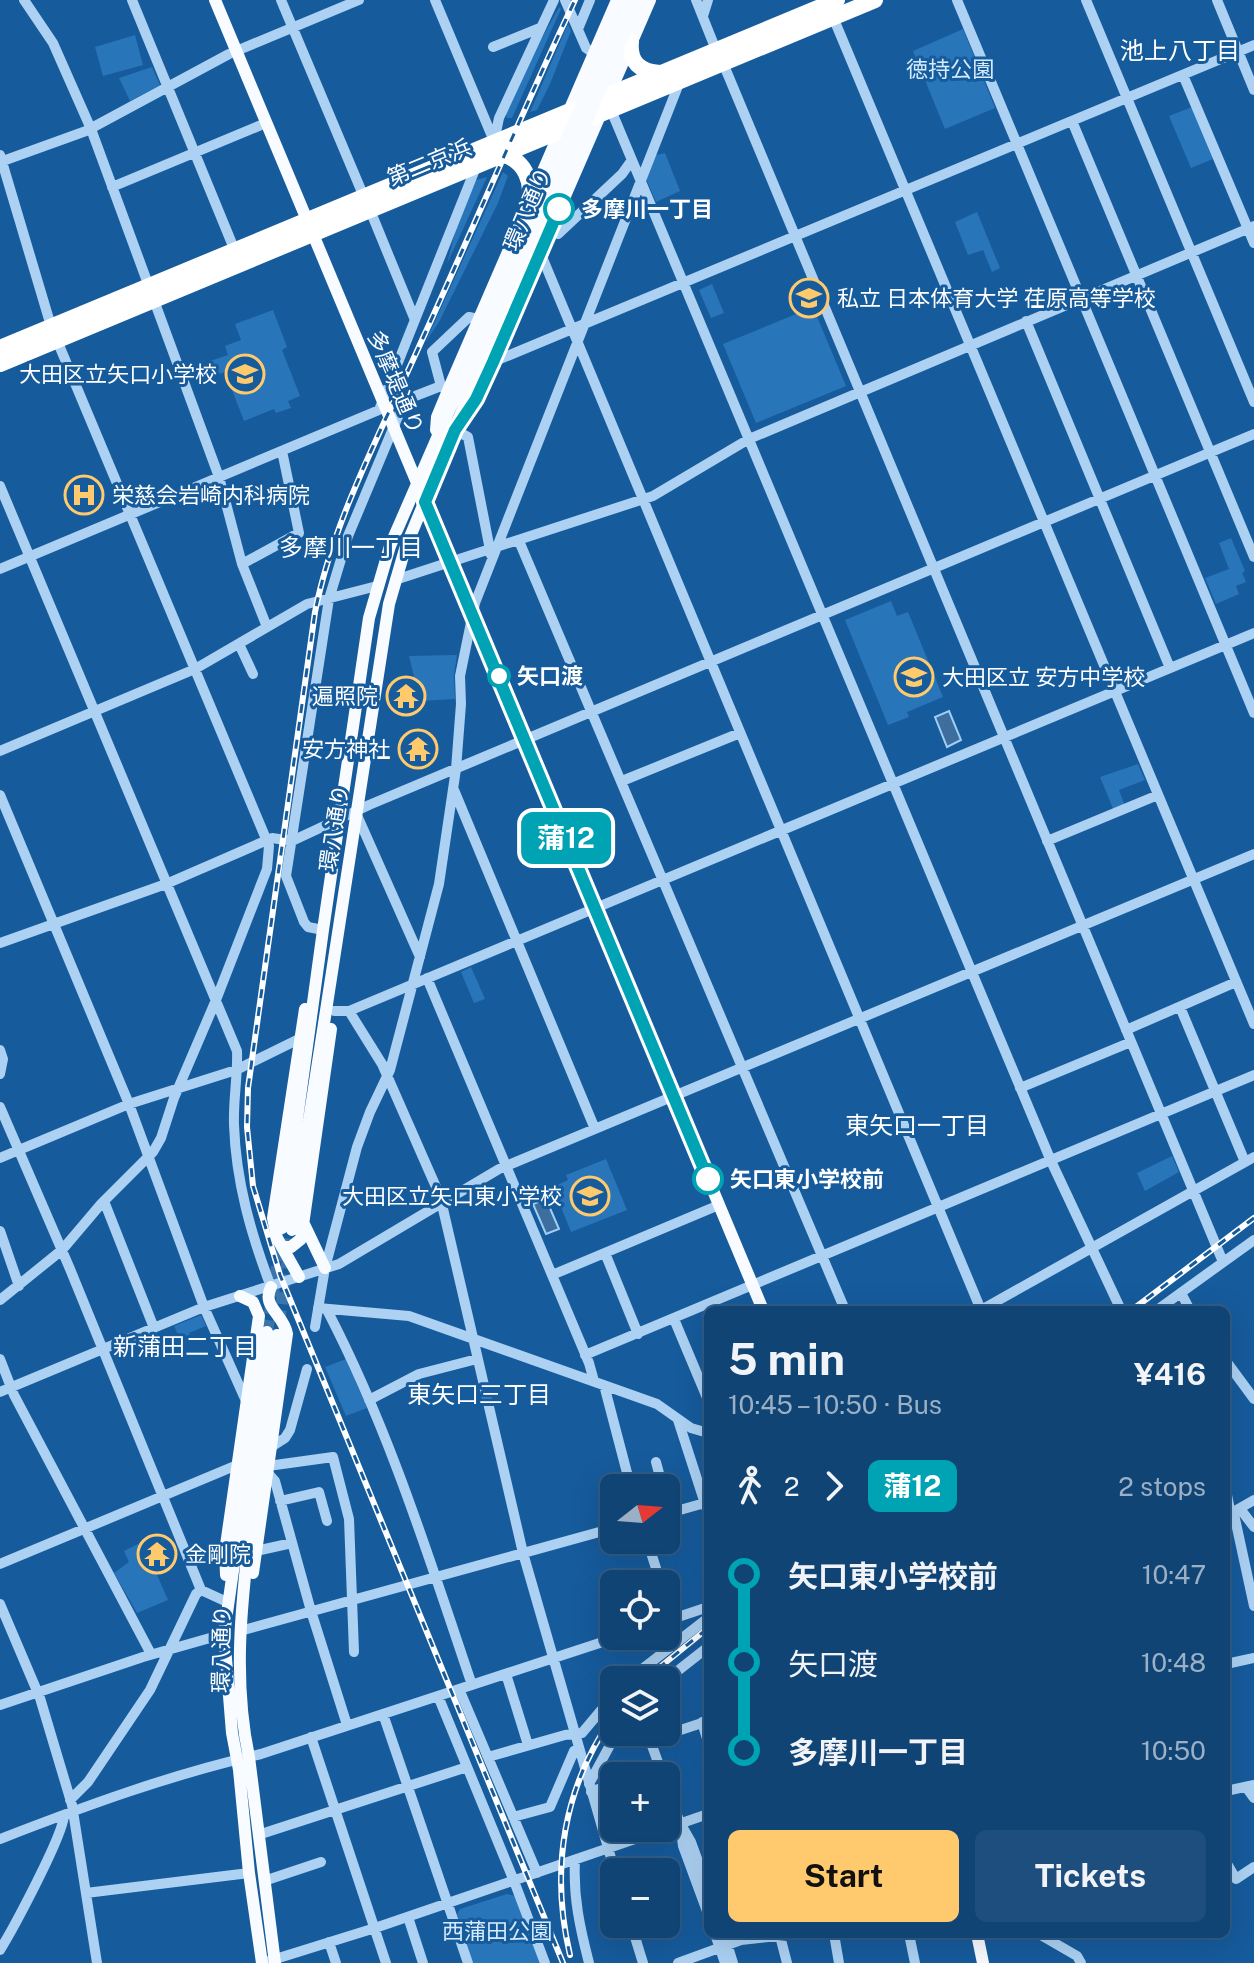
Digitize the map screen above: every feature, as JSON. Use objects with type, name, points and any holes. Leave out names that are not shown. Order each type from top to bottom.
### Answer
[{"type":"highway","name":"第二京浜","points":[[0,348],[54,332],[151,294],[499,149],[567,113],[606,107],[680,81],[720,57],[831,5],[875,0]]},
{"type":"highway","points":[[631,42],[635,63],[646,71],[660,73]]},
{"type":"highway","name":"第二京浜","points":[[367,204],[476,167],[499,149],[559,133],[660,73],[720,57]]},
{"type":"highway","points":[[499,149],[518,162],[527,175],[531,189],[528,203]]},
{"type":"highway","name":"第二京浜","points":[[151,294],[235,251],[310,227]]},
{"type":"highway","name":"第二京浜","points":[[0,364],[54,332]]},
{"type":"main road","name":"多摩堤通り","points":[[215,0],[761,1306]]},
{"type":"main road","name":"環八通り","points":[[293,1228],[325,969],[356,813],[384,628],[395,580],[624,7],[639,0]]},
{"type":"main road","points":[[482,362],[540,252],[606,107],[650,0]]},
{"type":"main road","points":[[434,441],[445,387],[478,319],[593,54],[624,7]]},
{"type":"main road","name":"環八通り","points":[[325,969],[323,930],[369,618],[377,586],[390,546],[434,441],[482,362]]},
{"type":"main road","points":[[283,1247],[297,1244],[301,1239],[293,1228],[334,1011],[325,969]]},
{"type":"main road","points":[[299,1277],[274,1230],[273,1218],[299,1039],[310,986],[325,969]]},
{"type":"main road","points":[[293,1228],[325,1268]]},
{"type":"main road","points":[[241,1601],[252,1576],[287,1334],[282,1318],[268,1300],[271,1287]]},
{"type":"main road","points":[[240,1296],[256,1305],[267,1330]]},
{"type":"main road","points":[[227,1606],[225,1552],[246,1401],[267,1330],[266,1314],[277,1313]]},
{"type":"main road","name":"環八通り","points":[[267,1330],[241,1601],[239,1691],[249,1873],[267,1962]]},
{"type":"main road","name":"環八通り","points":[[267,1330],[224,1634],[232,1733],[243,1758],[258,1835],[264,1881],[267,1962]]},
{"type":"main road","points":[[978,1938],[983,1963]]},
{"type":"street","points":[[24,0],[53,43],[91,129],[219,477],[242,564],[267,627]]},
{"type":"street","points":[[132,0],[235,251]]},
{"type":"street","points":[[281,0],[415,320]]},
{"type":"street","points":[[0,1300],[62,1250],[104,1201],[149,1158],[161,1138],[178,1088],[267,869],[269,846],[54,332],[1,159],[91,129],[236,51],[359,0]]},
{"type":"street","points":[[435,0],[499,149]]},
{"type":"street","points":[[499,149],[499,118],[554,0]]},
{"type":"street","points":[[565,0],[586,48],[621,66]]},
{"type":"street","points":[[578,29],[590,0]]},
{"type":"street","points":[[696,0],[1223,1262]]},
{"type":"street","points":[[703,16],[708,0]]},
{"type":"street","points":[[957,0],[1254,713]]},
{"type":"street","points":[[1086,0],[1254,402]]},
{"type":"street","points":[[1217,0],[1254,90]]},
{"type":"street","points":[[831,5],[905,191],[1254,1024]]},
{"type":"street","points":[[493,47],[540,28]]},
{"type":"street","points":[[583,323],[1254,45]]},
{"type":"street","points":[[1183,75],[1251,228],[1254,243]]},
{"type":"street","points":[[315,1327],[322,1309],[325,1268],[357,1147],[387,1076],[439,884],[456,769],[460,676],[475,603],[575,334],[583,323],[680,81]]},
{"type":"street","points":[[606,107],[641,179],[1051,1161],[1119,1306]]},
{"type":"street","points":[[1072,121],[1254,557]]},
{"type":"street","points":[[112,187],[266,123]]},
{"type":"street","points":[[550,230],[558,234],[622,174],[632,160]]},
{"type":"street","points":[[0,569],[379,410],[476,167]]},
{"type":"street","points":[[395,580],[493,553],[519,541],[643,500],[749,439],[1251,228]]},
{"type":"street","points":[[540,252],[979,1306]]},
{"type":"street","points":[[323,930],[308,927],[304,922],[287,881],[329,599],[348,536],[405,400],[445,387],[432,352],[469,317],[478,319]]},
{"type":"street","points":[[1026,321],[1170,668]]},
{"type":"street","points":[[482,362],[575,334]]},
{"type":"street","points":[[455,430],[468,437],[493,553]]},
{"type":"street","points":[[0,943],[166,884],[272,838],[292,841],[369,805],[1254,434]]},
{"type":"street","points":[[242,564],[299,533],[282,451]]},
{"type":"street","points":[[0,486],[237,1051],[234,1123],[238,1170],[244,1208],[271,1287]]},
{"type":"street","points":[[519,541],[843,1306]]},
{"type":"street","points":[[0,751],[195,669],[307,604],[377,586]]},
{"type":"street","points":[[334,1011],[349,1011],[1254,633]]},
{"type":"street","points":[[239,644],[253,674]]},
{"type":"street","points":[[622,781],[740,733]]},
{"type":"street","points":[[453,788],[595,1129]]},
{"type":"street","points":[[0,795],[129,1104],[204,1307],[246,1401]]},
{"type":"street","points":[[1047,841],[1158,795]]},
{"type":"street","points":[[356,813],[421,958]]},
{"type":"street","points":[[5,1390],[204,1307],[339,1264],[506,1167],[1254,854]]},
{"type":"street","points":[[427,978],[599,1383],[627,1474]]},
{"type":"street","points":[[1126,1030],[1236,982]]},
{"type":"street","points":[[988,1306],[1249,1159],[1215,1092],[1180,1007]]},
{"type":"street","points":[[349,1011],[387,1076],[442,1203],[523,1553],[611,1858]]},
{"type":"street","points":[[0,1158],[129,1104],[236,1070],[299,1039]]},
{"type":"street","points":[[1020,1088],[1131,1042]]},
{"type":"street","points":[[0,1050],[3,1059],[0,1074]]},
{"type":"street","points":[[704,1306],[1254,1075]]},
{"type":"street","points":[[0,1107],[201,1590],[227,1606]]},
{"type":"street","points":[[104,1201],[154,1328]]},
{"type":"street","points":[[552,1275],[719,1205]]},
{"type":"street","points":[[0,1231],[19,1286]]},
{"type":"street","points":[[1163,1306],[1254,1240]]},
{"type":"street","points":[[605,1253],[638,1334]]},
{"type":"street","points":[[1181,1293],[1188,1306]]},
{"type":"street","points":[[585,1355],[704,1306]]},
{"type":"street","points":[[322,1309],[400,1314],[472,1337],[657,1404],[691,1428],[704,1432]]},
{"type":"street","points":[[322,1309],[369,1400],[408,1495],[472,1685]]},
{"type":"street","points":[[674,1319],[704,1390]]},
{"type":"street","points":[[0,1359],[5,1390],[151,1654]]},
{"type":"street","points":[[369,1400],[419,1374],[477,1359]]},
{"type":"street","points":[[1230,1366],[1254,1399]]},
{"type":"street","points":[[271,1447],[285,1438],[290,1430],[307,1369]]},
{"type":"street","points":[[678,1418],[704,1500]]},
{"type":"street","points":[[347,1725],[275,1481],[268,1469],[333,1457],[349,1519],[354,1652]]},
{"type":"street","points":[[656,1462],[659,1474]]},
{"type":"street","points":[[0,1564],[237,1465]]},
{"type":"street","points":[[280,1501],[319,1492],[327,1521]]},
{"type":"street","points":[[1233,1514],[1254,1500]]},
{"type":"street","points":[[680,1511],[704,1506]]},
{"type":"street","points":[[1233,1514],[1254,1527]]},
{"type":"street","points":[[1233,1514],[1254,1606]]},
{"type":"street","points":[[240,1631],[600,1532]]},
{"type":"street","points":[[256,1551],[292,1543]]},
{"type":"street","points":[[6,1963],[1,1949],[69,1809],[150,1690],[196,1594],[201,1590]]},
{"type":"street","points":[[0,1604],[37,1691],[69,1809],[97,1963]]},
{"type":"street","points":[[680,1616],[704,1608]]},
{"type":"street","points":[[646,1666],[704,1621]]},
{"type":"street","points":[[0,1705],[151,1654],[224,1634]]},
{"type":"street","points":[[0,1839],[69,1809],[311,1737],[600,1643]]},
{"type":"street","points":[[680,1671],[704,1654]]},
{"type":"street","points":[[1230,1663],[1254,1658]]},
{"type":"street","points":[[506,1674],[528,1745]]},
{"type":"street","points":[[459,1689],[537,1873]]},
{"type":"street","points":[[438,1696],[545,1963]]},
{"type":"street","points":[[488,1757],[582,1733],[600,1712]]},
{"type":"street","points":[[383,1714],[468,1963]]},
{"type":"street","points":[[680,1728],[704,1722]]},
{"type":"street","points":[[311,1737],[386,1963]]},
{"type":"street","points":[[590,1788],[610,1746]]},
{"type":"street","points":[[513,1817],[550,1807],[564,1769],[574,1751],[579,1749]]},
{"type":"street","points":[[258,1835],[467,1767]]},
{"type":"street","points":[[590,1788],[600,1786]]},
{"type":"street","points":[[1230,1790],[1250,1786],[1254,1798]]},
{"type":"street","points":[[704,1815],[680,1823],[691,1842],[704,1886]]},
{"type":"street","points":[[267,1962],[632,1842]]},
{"type":"street","points":[[575,1860],[574,1892],[589,1963]]},
{"type":"street","points":[[264,1881],[321,1862]]},
{"type":"street","points":[[1230,1869],[1236,1879],[1254,1867]]},
{"type":"street","points":[[86,1893],[249,1873]]},
{"type":"street","points":[[408,1917],[423,1963]]},
{"type":"street","points":[[635,1938],[643,1963]]},
{"type":"street","points":[[678,1963],[724,1943],[757,1938]]},
{"type":"street","points":[[787,1963],[789,1938]]},
{"type":"street","points":[[836,1938],[839,1963]]},
{"type":"street","points":[[910,1938],[915,1963]]},
{"type":"street","points":[[1046,1938],[1077,1956],[1081,1963]]},
{"type":"street","points":[[329,1942],[336,1963]]},
{"type":"street","points":[[724,1943],[725,1963]]},
{"type":"street","points":[[724,1943],[733,1963]]},
{"type":"green space","points":[[559,7],[561,9],[512,118],[507,118],[505,113],[529,61]]},
{"type":"green space","points":[[568,24],[571,31],[550,84],[537,110],[530,112]]},
{"type":"green space","name":"徳持公園","points":[[963,29],[995,108],[945,129],[913,51]]},
{"type":"green space","points":[[135,35],[143,65],[103,76],[95,47]]},
{"type":"green space","points":[[152,67],[160,85],[130,101],[119,78]]},
{"type":"green space","points":[[1192,107],[1213,159],[1191,168],[1169,116]]},
{"type":"green space","points":[[665,153],[680,191],[656,202],[644,174],[652,156]]},
{"type":"green space","points":[[503,172],[508,176],[498,203],[439,322],[425,343]]},
{"type":"green space","points":[[487,177],[447,264],[459,216],[476,180]]},
{"type":"green space","points":[[977,212],[1000,268],[992,272],[983,250],[968,255],[955,222]]},
{"type":"green space","points":[[712,284],[724,313],[711,318],[699,290]]},
{"type":"green space","points":[[813,307],[846,386],[756,423],[723,344]]},
{"type":"green space","points":[[273,310],[287,347],[282,350],[300,396],[288,401],[291,408],[276,413],[274,409],[244,421],[225,372],[216,375],[210,361],[228,355],[225,346],[241,340],[235,324]]},
{"type":"green space","points":[[1231,538],[1245,571],[1242,573],[1246,582],[1236,586],[1239,594],[1216,604],[1205,578],[1229,569],[1219,543]]},
{"type":"green space","points":[[891,601],[897,616],[908,612],[943,697],[907,712],[909,717],[888,725],[845,620]]},
{"type":"green space","points":[[457,655],[455,699],[420,701],[409,656]]},
{"type":"green space","points":[[1138,764],[1145,780],[1119,790],[1125,806],[1114,811],[1100,777]]},
{"type":"green space","points":[[471,967],[485,999],[474,1003],[461,972]]},
{"type":"green space","points":[[1172,1156],[1179,1172],[1145,1191],[1137,1173]]},
{"type":"green space","points":[[606,1159],[627,1210],[571,1232],[553,1187],[568,1180],[566,1175]]},
{"type":"green space","points":[[201,1315],[206,1326],[189,1333],[191,1340],[182,1344],[174,1326]]},
{"type":"green space","points":[[346,1359],[367,1408],[346,1416],[325,1367]]},
{"type":"green space","points":[[138,1544],[150,1568],[154,1568],[168,1600],[137,1613],[114,1573],[129,1562],[124,1551]]},
{"type":"green space","name":"西蒲田公園","points":[[507,1894],[516,1896],[542,1963],[473,1963],[457,1914],[460,1909]]},
{"type":"shaded area","points":[[949,711],[961,740],[947,747],[935,717]]},
{"type":"shaded area","points":[[546,1199],[559,1229],[546,1234],[533,1204]]},
{"type":"tunnel","points":[[279,1322],[292,1230]]},
{"type":"tunnel","points":[[267,1332],[281,1240]]},
{"type":"railway","points":[[563,1963],[280,1275],[253,1186],[247,1127],[248,1088],[315,612],[323,577],[361,473],[575,0]]},
{"type":"railway","points":[[1137,1306],[1254,1218]]},
{"type":"railway","points":[[661,1666],[704,1631]]},
{"type":"railway","points":[[570,1955],[561,1892],[565,1830],[572,1800],[600,1737]]},
{"type":"bus line","name":"蒲12","points":[[559,209],[493,362],[476,399],[455,430],[425,502],[708,1179]]},
{"type":"place","name":"多摩川一丁目","points":[[559,209]]},
{"type":"place","name":"私立 日本体育大学 荏原高等学校","points":[[809,298]]},
{"type":"place","name":"大田区立矢口小学校","points":[[245,374]]},
{"type":"place","name":"栄慈会岩崎内科病院","points":[[84,495]]},
{"type":"place","name":"矢口渡","points":[[499,676]]},
{"type":"place","name":"大田区立 安方中学校","points":[[914,677]]},
{"type":"place","name":"遍照院","points":[[406,696]]},
{"type":"place","name":"安方神社","points":[[418,749]]},
{"type":"place","name":"矢口東小学校前","points":[[708,1179]]},
{"type":"place","name":"大田区立矢口東小学校","points":[[590,1196]]},
{"type":"place","name":"金剛院","points":[[157,1554]]},
{"type":"district","name":"池上八丁目","points":[[1180,51]]},
{"type":"district","name":"多摩川一丁目","points":[[351,548]]},
{"type":"district","name":"東矢口一丁目","points":[[917,1126]]},
{"type":"district","name":"新蒲田二丁目","points":[[185,1347]]},
{"type":"district","name":"東矢口三丁目","points":[[479,1395]]}]
